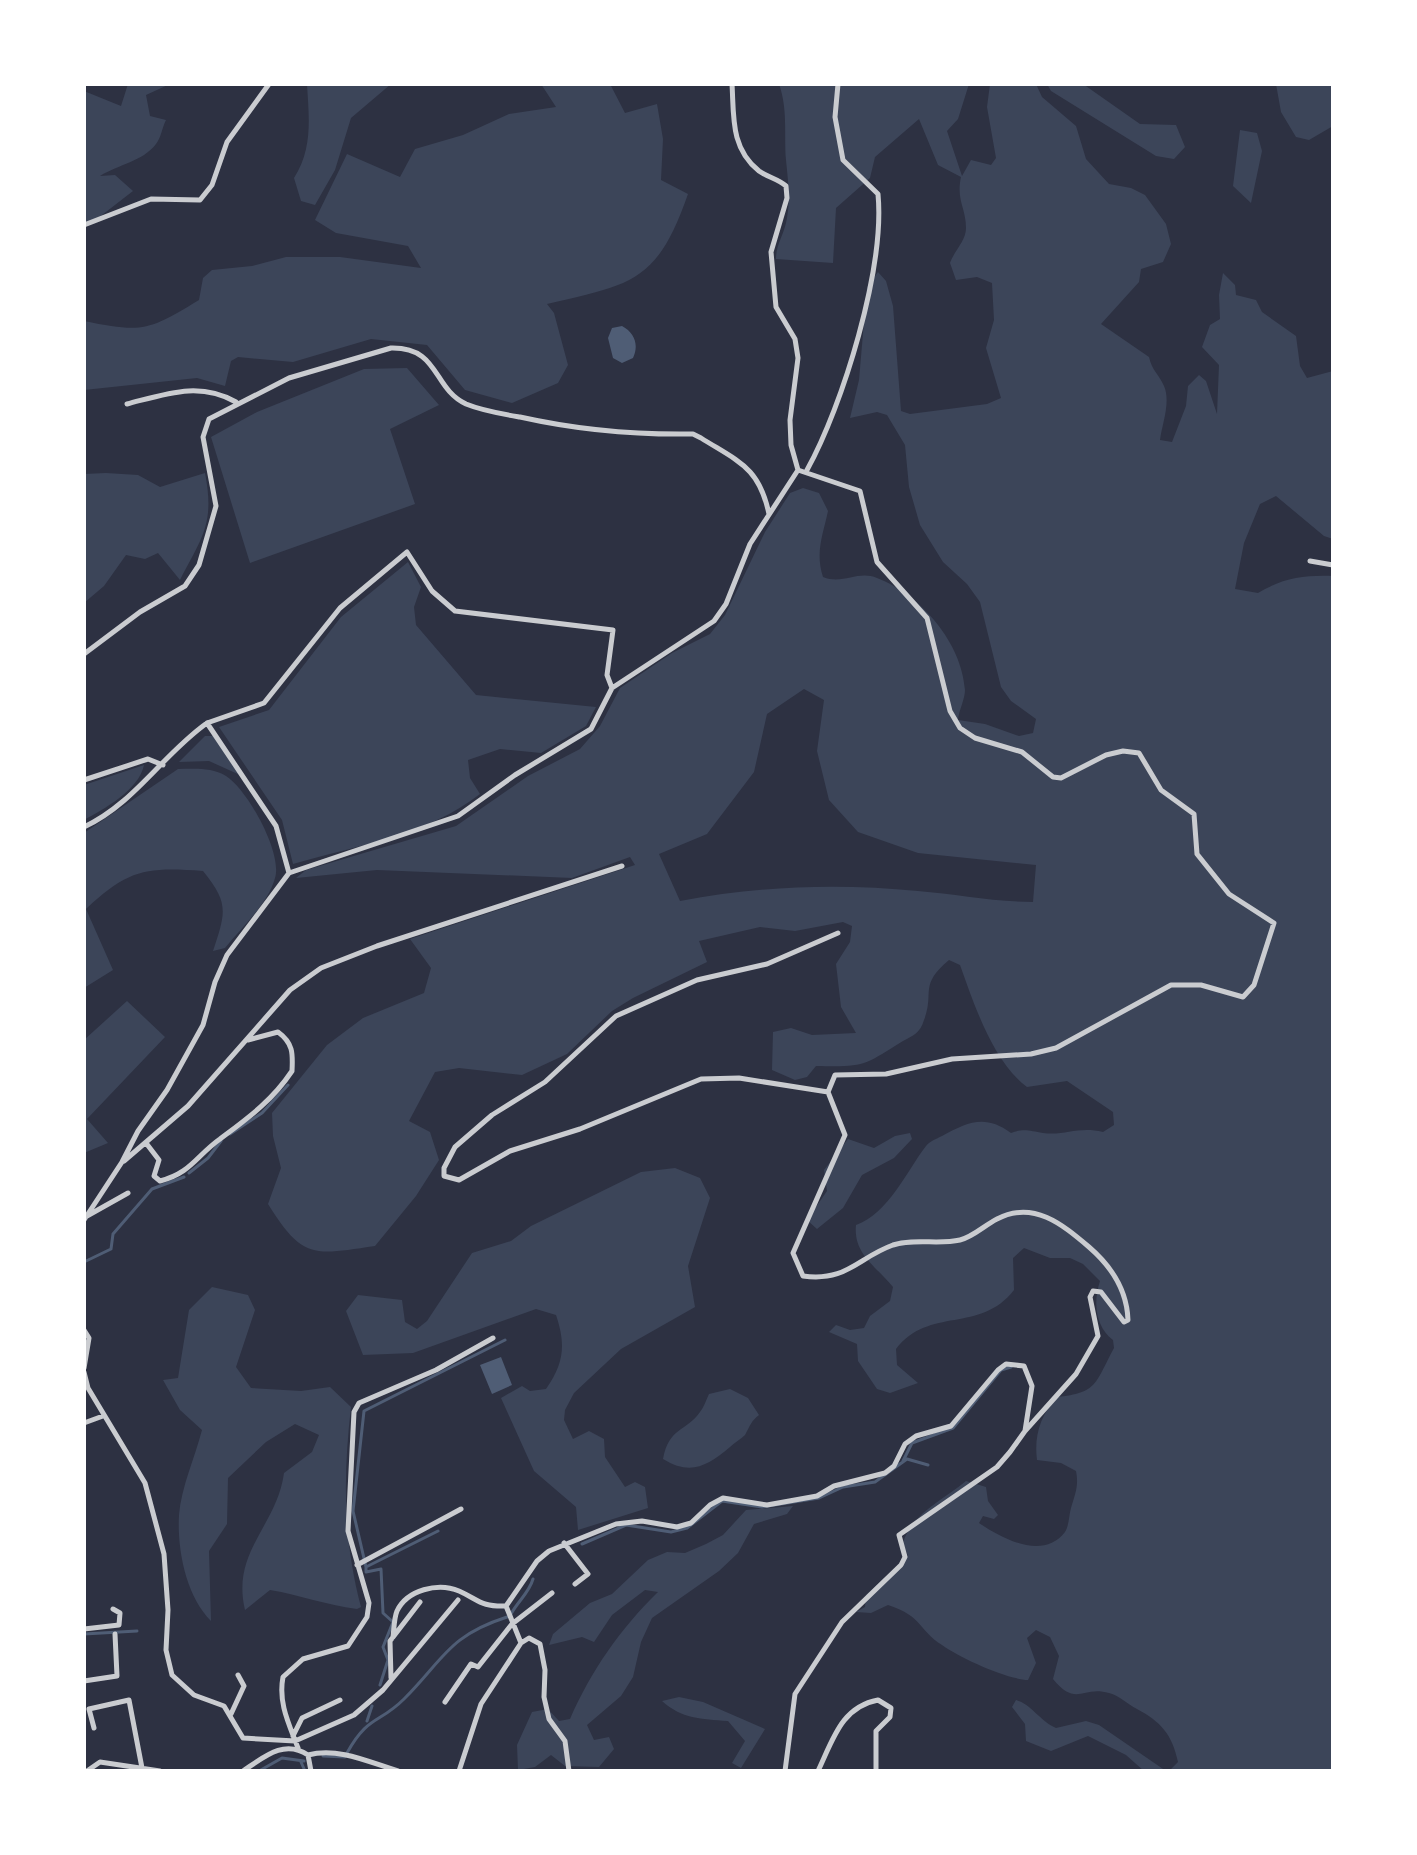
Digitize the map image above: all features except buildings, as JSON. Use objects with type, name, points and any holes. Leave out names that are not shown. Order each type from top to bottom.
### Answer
[{"type":"street","points":[[84,225],[151,199],[200,200],[212,185],[227,142],[269,84]]},
{"type":"street","points":[[85,1218],[122,1162],[128,1146],[167,1090],[203,1025],[215,982],[227,955],[289,873],[458,816],[515,775],[591,729],[612,688],[714,621],[726,604],[750,544],[798,470],[791,445],[790,420],[798,358],[795,339],[776,307],[771,252],[787,198],[786,186],[759,171],[735,137],[731,114],[732,84]]},
{"type":"street","points":[[807,470],[824,439],[850,361],[878,252],[881,221],[878,194],[850,170],[837,143],[838,84]]},
{"type":"street","points":[[84,654],[192,577],[211,534],[216,506],[204,429],[209,419],[289,378],[391,348],[408,348],[420,354],[452,394],[479,409],[588,431],[693,434],[752,470],[760,480],[769,515]]},
{"type":"street","points":[[127,404],[191,389],[204,389],[237,402]]},
{"type":"street","points":[[785,1771],[795,1694],[842,1622],[901,1565],[905,1557],[899,1535],[997,1467],[1076,1374],[1098,1336],[1090,1297],[1093,1291],[1101,1292],[1118,1318],[1124,1322],[1128,1320],[1125,1294],[1098,1255],[1064,1226],[1039,1213],[1017,1211],[964,1239],[894,1245],[835,1276],[803,1276],[793,1253],[845,1135],[828,1092],[835,1075],[886,1074],[952,1059],[1031,1054],[1056,1048],[1171,985],[1201,985],[1243,997],[1254,985],[1274,923],[1229,894],[1197,854],[1194,814],[1161,790],[1139,753],[1123,751],[1106,755],[1061,778],[1053,777],[1022,752],[975,738],[960,728],[950,711],[927,618],[877,562],[860,491],[807,470],[798,470]]},
{"type":"street","points":[[84,827],[126,802],[191,734],[207,723],[264,703],[340,608],[407,552],[432,591],[455,611],[613,630],[607,675],[612,688]]},
{"type":"street","points":[[1310,561],[1333,565]]},
{"type":"street","points":[[207,723],[276,826],[289,873]]},
{"type":"street","points":[[84,780],[148,759],[163,765]]},
{"type":"street","points":[[122,1162],[188,1106],[290,990],[321,968],[377,946],[622,866]]},
{"type":"street","points":[[828,1092],[739,1078],[701,1079],[580,1129],[510,1151],[459,1180],[444,1176],[444,1168],[455,1147],[492,1115],[545,1082],[616,1016],[697,980],[767,964],[838,933]]},
{"type":"street","points":[[146,1143],[159,1160],[154,1176],[160,1181],[186,1173],[217,1141],[255,1115],[292,1071],[292,1047],[289,1040],[278,1032],[246,1040]]},
{"type":"street","points":[[85,1218],[128,1193]]},
{"type":"street","points":[[84,1330],[89,1338],[84,1370],[88,1388],[145,1483],[160,1535],[168,1610],[166,1650],[172,1675],[194,1695],[224,1706],[243,1738],[294,1738],[354,1715],[391,1679],[458,1600]]},
{"type":"street","points":[[311,1771],[308,1755],[298,1748],[294,1738],[280,1691],[283,1677],[303,1659],[338,1651],[356,1637],[367,1617],[369,1603],[357,1565],[347,1510],[354,1412],[359,1403],[436,1370],[493,1338]]},
{"type":"street","points":[[506,1606],[537,1561],[564,1543],[631,1521],[666,1528],[691,1523],[710,1505],[723,1498],[767,1505],[817,1496],[834,1486],[875,1477],[894,1466],[905,1444],[916,1436],[951,1426],[1006,1364],[1024,1366],[1030,1374],[1025,1431]]},
{"type":"street","points":[[84,1423],[103,1416]]},
{"type":"street","points":[[357,1565],[461,1509]]},
{"type":"street","points":[[564,1543],[588,1574],[575,1584]]},
{"type":"street","points":[[393,1637],[397,1612],[407,1599],[430,1588],[457,1590],[485,1607],[506,1606]]},
{"type":"street","points":[[445,1702],[471,1664],[478,1667],[512,1624],[552,1593]]},
{"type":"street","points":[[391,1679],[393,1663],[390,1641],[420,1602]]},
{"type":"street","points":[[506,1606],[521,1643]]},
{"type":"street","points":[[84,1629],[117,1627],[122,1617],[113,1609]]},
{"type":"street","points":[[84,1681],[117,1676],[115,1634]]},
{"type":"street","points":[[459,1771],[481,1704],[521,1643],[529,1638],[540,1644],[549,1719],[565,1741],[569,1771]]},
{"type":"street","points":[[231,1714],[244,1686],[238,1675]]},
{"type":"street","points":[[94,1728],[89,1709],[129,1700],[142,1768]]},
{"type":"street","points":[[294,1738],[302,1718],[340,1700]]},
{"type":"street","points":[[818,1771],[848,1712],[863,1702],[878,1700],[891,1708],[890,1717],[876,1731],[876,1771]]},
{"type":"street","points":[[243,1771],[276,1750],[298,1748]]},
{"type":"street","points":[[308,1755],[322,1752],[348,1755],[398,1771]]},
{"type":"street","points":[[87,1771],[100,1762],[160,1771]]},
{"type":"shaded area","points":[[128,84],[170,84],[146,95],[150,116],[166,120],[158,142],[150,150],[100,176],[115,175],[133,191],[93,222],[84,225],[84,91],[121,106]]},
{"type":"shaded area","points":[[307,84],[391,84],[351,118],[335,170],[315,205],[301,201],[294,178],[307,144]]},
{"type":"shaded area","points":[[541,84],[610,84],[625,113],[657,104],[663,139],[661,180],[688,194],[665,246],[638,275],[601,291],[547,304],[554,313],[568,365],[558,383],[512,403],[465,390],[427,345],[371,339],[293,362],[238,357],[231,361],[225,386],[197,378],[84,390],[84,321],[133,328],[156,323],[199,300],[203,278],[212,270],[252,266],[286,257],[340,257],[421,268],[408,246],[336,233],[315,220],[347,154],[400,177],[415,149],[463,135],[509,114],[556,107]]},
{"type":"shaded area","points":[[779,84],[969,84],[958,119],[947,131],[962,176],[971,160],[991,165],[996,158],[987,107],[990,84],[1036,84],[1042,97],[1076,126],[1086,159],[1109,184],[1131,188],[1145,195],[1166,224],[1171,244],[1163,262],[1141,269],[1139,282],[1101,324],[1149,357],[1162,382],[1167,399],[1160,440],[1172,442],[1186,406],[1188,386],[1199,375],[1206,381],[1217,414],[1219,365],[1202,347],[1210,325],[1220,319],[1219,295],[1223,273],[1235,285],[1236,295],[1256,300],[1262,312],[1296,336],[1300,366],[1307,378],[1333,371],[1333,539],[1324,536],[1276,496],[1260,504],[1244,543],[1235,589],[1258,593],[1294,578],[1333,576],[1333,1771],[1169,1771],[1178,1762],[1176,1752],[1169,1736],[1153,1719],[1113,1694],[1100,1691],[1074,1694],[1061,1688],[1053,1679],[1059,1656],[1050,1637],[1036,1630],[1027,1638],[1036,1663],[1028,1680],[1019,1679],[960,1656],[934,1639],[908,1614],[888,1605],[871,1613],[856,1612],[865,1607],[866,1595],[908,1556],[903,1543],[913,1524],[966,1481],[986,1487],[988,1501],[998,1515],[994,1519],[983,1516],[979,1523],[999,1535],[1034,1546],[1056,1541],[1065,1532],[1076,1490],[1076,1471],[1061,1463],[1037,1460],[1036,1443],[1040,1427],[1046,1411],[1057,1397],[1081,1393],[1094,1384],[1114,1348],[1113,1340],[1102,1328],[1097,1313],[1100,1281],[1083,1264],[1070,1258],[1050,1258],[1024,1248],[1013,1258],[1014,1290],[1001,1303],[986,1312],[924,1328],[909,1336],[896,1349],[897,1365],[918,1383],[890,1393],[877,1389],[858,1361],[857,1344],[829,1332],[836,1325],[850,1330],[864,1328],[870,1316],[890,1301],[893,1287],[862,1252],[856,1225],[887,1202],[929,1143],[976,1122],[993,1123],[1011,1133],[1023,1130],[1051,1134],[1086,1130],[1103,1132],[1114,1125],[1113,1112],[1067,1081],[1027,1087],[1015,1076],[986,1031],[960,965],[949,960],[934,976],[924,1020],[913,1035],[863,1063],[816,1066],[807,1077],[795,1080],[772,1070],[773,1032],[791,1028],[812,1035],[856,1033],[841,1007],[836,964],[850,942],[852,926],[843,922],[795,931],[760,927],[699,941],[707,962],[612,1011],[567,1054],[522,1075],[459,1068],[435,1072],[409,1121],[430,1132],[439,1160],[416,1196],[375,1246],[337,1251],[311,1249],[291,1235],[268,1204],[281,1168],[273,1136],[272,1113],[327,1045],[363,1018],[424,993],[431,968],[410,939],[635,865],[630,857],[572,878],[377,870],[296,878],[306,870],[456,826],[528,776],[580,749],[600,726],[620,688],[672,653],[710,634],[725,615],[765,532],[790,493],[803,488],[819,493],[828,511],[820,551],[823,577],[877,578],[909,596],[936,623],[947,638],[962,672],[965,693],[958,720],[985,724],[1019,736],[1033,733],[1036,719],[1011,701],[1001,687],[980,602],[967,584],[943,562],[920,525],[909,487],[905,445],[887,415],[877,412],[850,418],[859,380],[867,287],[878,272],[886,281],[893,306],[901,411],[910,414],[987,404],[1001,398],[986,348],[994,320],[992,283],[977,277],[956,280],[950,263],[965,233],[961,177],[938,165],[919,119],[875,157],[870,178],[836,208],[833,263],[776,259],[789,199]],"holes":[[[804,689],[824,700],[817,751],[829,800],[858,832],[918,853],[1036,865],[1033,902],[932,892],[828,887],[769,889],[680,901],[659,854],[707,834],[754,772],[767,714]]]},
{"type":"shaded area","points":[[1047,84],[1083,84],[1140,124],[1176,125],[1185,147],[1174,159],[1156,156],[1051,91]]},
{"type":"shaded area","points":[[1276,84],[1333,84],[1333,126],[1309,140],[1296,137],[1281,112]]},
{"type":"shaded area","points":[[1240,130],[1257,133],[1262,151],[1251,203],[1233,186]]},
{"type":"shaded area","points":[[622,326],[633,336],[636,348],[633,358],[622,363],[613,358],[608,338],[612,328]]},
{"type":"shaded area","points":[[407,368],[439,405],[390,429],[415,504],[250,563],[211,437],[257,412],[364,369]]},
{"type":"shaded area","points":[[205,473],[207,518],[200,541],[180,580],[158,553],[145,559],[126,555],[104,586],[84,603],[84,474],[138,475],[160,487]]},
{"type":"shaded area","points":[[408,562],[421,587],[414,607],[416,625],[476,695],[596,707],[586,726],[541,753],[500,749],[468,760],[470,778],[480,794],[438,820],[390,838],[293,864],[282,820],[219,727],[269,710],[341,617]]},
{"type":"shaded area","points":[[205,736],[213,736],[240,775],[209,761],[179,762]]},
{"type":"shaded area","points":[[144,765],[128,790],[84,820],[84,785]]},
{"type":"shaded area","points":[[178,769],[215,771],[226,776],[244,794],[261,822],[274,853],[276,867],[272,888],[261,906],[225,948],[213,951],[223,908],[203,871],[152,871],[127,878],[86,909],[113,970],[84,988],[84,833]]},
{"type":"shaded area","points":[[127,1001],[165,1037],[87,1119],[108,1143],[84,1153],[84,1040]]},
{"type":"shaded area","points":[[910,1133],[912,1139],[894,1158],[862,1175],[843,1208],[817,1229],[807,1220],[827,1191],[824,1170],[848,1139],[874,1148],[895,1136]]},
{"type":"shaded area","points":[[675,1168],[700,1178],[710,1198],[688,1266],[695,1307],[621,1349],[574,1393],[565,1410],[564,1420],[573,1439],[589,1431],[604,1439],[605,1457],[625,1487],[635,1482],[645,1487],[648,1508],[578,1530],[576,1507],[534,1471],[501,1398],[522,1386],[530,1391],[546,1389],[557,1371],[562,1354],[556,1315],[536,1309],[413,1353],[363,1355],[346,1311],[358,1295],[402,1300],[405,1322],[417,1329],[427,1321],[472,1253],[511,1241],[531,1226],[641,1172]]},
{"type":"shaded area","points":[[212,1287],[248,1295],[255,1310],[236,1367],[251,1388],[301,1391],[330,1387],[351,1407],[346,1508],[361,1607],[357,1609],[270,1590],[245,1610],[242,1589],[249,1555],[280,1492],[284,1473],[312,1452],[319,1435],[295,1424],[266,1442],[228,1478],[227,1524],[209,1551],[211,1621],[189,1586],[180,1543],[179,1515],[185,1483],[202,1430],[180,1410],[163,1380],[178,1378],[189,1310]]},
{"type":"shaded area","points":[[501,1357],[512,1385],[492,1394],[480,1365]]},
{"type":"shaded area","points":[[730,1389],[748,1398],[759,1415],[745,1435],[706,1464],[690,1468],[663,1459],[669,1441],[695,1418],[709,1394]]},
{"type":"shaded area","points":[[793,1506],[787,1514],[754,1524],[738,1553],[719,1571],[652,1618],[641,1642],[633,1677],[621,1696],[587,1725],[594,1740],[609,1737],[614,1749],[599,1767],[565,1766],[551,1755],[535,1767],[518,1770],[517,1745],[532,1712],[548,1709],[559,1721],[570,1719],[608,1651],[658,1592],[645,1590],[612,1615],[594,1642],[582,1637],[549,1645],[553,1634],[590,1603],[612,1594],[648,1560],[667,1552],[685,1553],[706,1544],[723,1535],[746,1510]]},
{"type":"shaded area","points":[[679,1697],[703,1702],[765,1729],[741,1768],[732,1763],[745,1741],[728,1721],[685,1715],[662,1701]]},
{"type":"shaded area","points":[[1016,1700],[1056,1728],[1086,1721],[1099,1725],[1166,1771],[1144,1771],[1126,1755],[1088,1736],[1051,1751],[1026,1741],[1025,1724],[1012,1707]]},
{"type":"waterway","points":[[230,1134],[262,1113],[288,1085]]},
{"type":"waterway","points":[[189,1173],[208,1158],[221,1141]]},
{"type":"waterway","points":[[84,1262],[111,1249],[113,1234],[152,1189],[184,1177]]},
{"type":"waterway","points":[[366,1567],[353,1511],[364,1411],[505,1340]]},
{"type":"waterway","points":[[903,1461],[912,1443],[953,1428],[1001,1370],[1011,1367]]},
{"type":"waterway","points":[[582,1544],[626,1525],[671,1532],[687,1528],[722,1501],[762,1507],[819,1498],[843,1487],[875,1482],[907,1459],[928,1465]]},
{"type":"waterway","points":[[380,1685],[388,1660],[383,1647],[393,1622],[383,1613],[381,1569],[366,1572],[366,1567],[438,1531]]},
{"type":"waterway","points":[[511,1614],[533,1579]]},
{"type":"waterway","points":[[347,1753],[361,1732],[404,1699],[448,1650],[472,1632],[507,1617]]},
{"type":"waterway","points":[[84,1634],[137,1631]]},
{"type":"waterway","points":[[367,1721],[372,1706]]},
{"type":"waterway","points":[[323,1756],[345,1757]]},
{"type":"waterway","points":[[259,1771],[282,1758],[304,1761]]},
{"type":"waterway","points":[[301,1762],[305,1771]]}]
